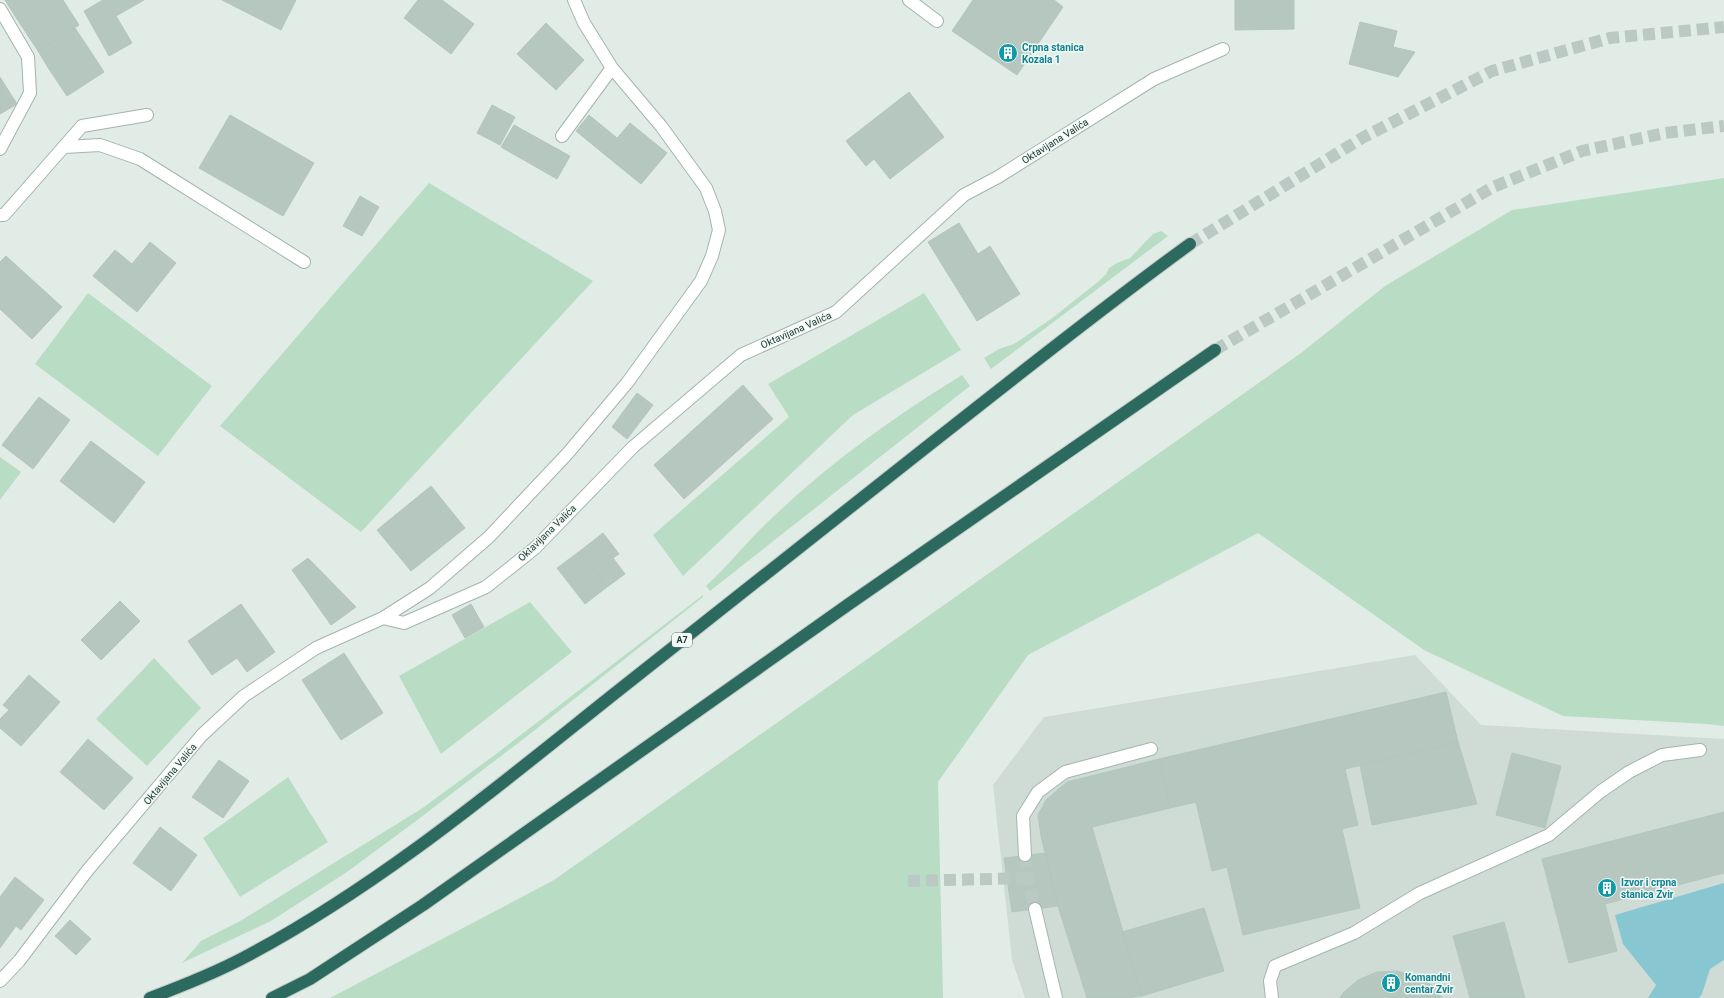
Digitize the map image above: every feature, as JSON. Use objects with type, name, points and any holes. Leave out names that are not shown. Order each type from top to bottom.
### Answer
[{"type":"highway","name":"A7","points":[[150,998],[181,986],[242,958],[300,926],[411,852],[518,770],[983,402],[1190,244]]},
{"type":"highway","points":[[272,998],[310,979],[423,905],[849,604],[1215,350]]},
{"type":"street","name":"Oktavijana Valića","points":[[0,981],[19,961],[87,871],[202,735],[244,696],[316,648],[383,618],[430,588],[489,537],[568,453],[627,383],[701,281],[712,256],[719,230],[715,211],[706,188],[661,126],[612,68],[584,23],[574,0]]},
{"type":"street","points":[[909,0],[937,21]]},
{"type":"street","points":[[0,9],[28,57],[30,93],[0,149]]},
{"type":"street","name":"Oktavijana Valića","points":[[383,618],[404,623],[486,587],[535,548],[633,447],[741,355],[836,312],[964,195],[998,177],[1154,80],[1223,49]]},
{"type":"street","points":[[562,136],[612,68]]},
{"type":"street","points":[[0,215],[4,215],[82,126],[147,115]]},
{"type":"street","points":[[64,147],[100,145],[140,159],[304,262]]},
{"type":"street","points":[[1025,855],[1023,816],[1038,792],[1065,772],[1150,749]]},
{"type":"street","points":[[1272,998],[1270,981],[1275,966],[1354,933],[1420,892],[1550,836],[1600,792],[1642,765],[1662,755],[1700,750]]},
{"type":"street","points":[[1035,909],[1056,998]]},
{"type":"shaded area","points":[[1415,655],[1481,725],[1724,739],[1724,998],[1025,998],[1012,960],[993,785],[1044,717]]},
{"type":"green space","points":[[1724,178],[1724,726],[1563,716],[1424,650],[1258,533],[1028,655],[938,782],[943,998],[330,998],[554,880],[1301,353],[1385,286],[1512,210]]},
{"type":"green space","points":[[429,183],[593,281],[361,532],[220,426]]},
{"type":"green space","points":[[1161,231],[1168,236],[991,369],[984,358],[999,349],[1014,344],[1051,319],[1099,281],[1106,274],[1109,268],[1130,258],[1153,234]]},
{"type":"green space","points":[[88,293],[212,386],[158,456],[35,364]]},
{"type":"green space","points":[[924,293],[961,350],[853,415],[683,576],[653,535],[789,417],[768,384]]},
{"type":"green space","points":[[962,375],[970,386],[710,591],[706,586],[765,524],[818,477],[888,423]]},
{"type":"green space","points":[[0,457],[21,472],[0,500]]},
{"type":"green space","points":[[703,595],[703,597],[535,730],[347,872],[271,921],[182,963],[201,941],[242,920],[421,809],[492,757]]},
{"type":"green space","points":[[530,602],[572,652],[441,754],[399,676]]},
{"type":"green space","points":[[154,658],[201,708],[147,766],[96,719]]},
{"type":"green space","points":[[288,777],[328,842],[240,897],[203,838]]},
{"type":"water","points":[[1724,883],[1724,960],[1710,969],[1702,994],[1699,998],[1648,998],[1656,985],[1623,944],[1615,915]]},
{"type":"building","points":[[5,0],[39,0],[15,16]]},
{"type":"building","points":[[39,0],[63,0],[79,25],[38,51],[15,16]]},
{"type":"building","points":[[103,0],[144,0],[116,16],[132,43],[109,56],[84,11]]},
{"type":"building","points":[[222,0],[296,0],[281,30]]},
{"type":"building","points":[[418,0],[442,0],[474,24],[451,54],[404,18]]},
{"type":"building","name":"Crpna stanica Kozala 1","points":[[973,0],[1054,0],[1063,7],[1017,75],[952,31]]},
{"type":"building","points":[[1235,0],[1294,0],[1294,29],[1235,30]]},
{"type":"building","points":[[1360,22],[1397,31],[1393,47],[1415,52],[1398,77],[1349,64]]},
{"type":"building","points":[[546,23],[584,60],[556,90],[517,54]]},
{"type":"building","points":[[75,28],[87,46],[49,69],[38,51]]},
{"type":"building","points":[[87,46],[104,72],[67,96],[49,69]]},
{"type":"building","points":[[0,77],[17,104],[0,114]]},
{"type":"building","points":[[909,92],[944,137],[890,179],[874,159],[866,166],[846,141]]},
{"type":"building","points":[[492,105],[515,117],[500,145],[477,133]]},
{"type":"building","points":[[230,115],[314,163],[283,216],[199,168]]},
{"type":"building","points":[[589,115],[617,138],[604,154],[576,131]]},
{"type":"building","points":[[630,123],[667,153],[641,184],[604,154]]},
{"type":"building","points":[[514,125],[570,156],[557,179],[501,147]]},
{"type":"building","points":[[360,196],[379,207],[362,236],[343,226]]},
{"type":"building","points":[[959,223],[978,254],[990,246],[1020,294],[977,321],[928,242]]},
{"type":"building","points":[[150,242],[176,263],[137,312],[93,276],[115,250],[132,264]]},
{"type":"building","points":[[6,256],[62,307],[32,339],[0,309],[0,262]]},
{"type":"building","points":[[743,385],[773,419],[684,499],[654,465]]},
{"type":"building","points":[[637,393],[653,405],[627,439],[612,427]]},
{"type":"building","points":[[39,397],[70,420],[33,469],[2,445]]},
{"type":"building","points":[[91,441],[145,482],[114,523],[60,481]]},
{"type":"building","points":[[431,486],[465,528],[411,571],[377,530]]},
{"type":"building","points":[[603,533],[619,554],[613,558],[625,574],[607,587],[580,551]]},
{"type":"building","points":[[580,551],[607,587],[585,604],[557,568]]},
{"type":"building","points":[[308,558],[356,607],[331,625],[292,570]]},
{"type":"building","points":[[120,601],[140,621],[101,660],[81,640]]},
{"type":"building","points":[[241,604],[275,652],[247,672],[237,658],[212,675],[188,641]]},
{"type":"building","points":[[471,604],[484,627],[465,638],[452,615]]},
{"type":"building","points":[[344,653],[383,713],[341,740],[302,680]]},
{"type":"building","points":[[29,675],[60,702],[21,746],[0,728],[0,719],[9,710],[3,705]]},
{"type":"building","points":[[1446,692],[1458,742],[1345,769],[1358,825],[1342,829],[1360,908],[1243,935],[1227,867],[1212,871],[1196,802],[1170,808],[1159,759]]},
{"type":"building","points":[[88,739],[133,778],[104,810],[60,772]]},
{"type":"building","points":[[1458,742],[1477,804],[1372,825],[1360,765]]},
{"type":"building","points":[[1512,753],[1561,766],[1545,828],[1496,815]]},
{"type":"building","points":[[1159,759],[1170,808],[1092,827],[1142,996],[1127,998],[1087,998],[1058,906],[1041,836],[1038,815],[1046,800],[1067,782]]},
{"type":"building","points":[[219,760],[249,781],[223,818],[192,797]]},
{"type":"building","name":"Izvor i crpna stanica Zvir","points":[[1724,812],[1724,873],[1605,904],[1617,951],[1569,963],[1542,859]]},
{"type":"building","points":[[160,827],[197,855],[171,891],[133,863]]},
{"type":"building","points":[[1046,853],[1058,906],[1012,912],[1004,858]]},
{"type":"building","points":[[15,877],[44,900],[21,930],[0,914],[0,897]]},
{"type":"building","points":[[1204,908],[1224,971],[1142,996],[1122,932]]},
{"type":"building","points":[[0,914],[16,926],[0,948]]},
{"type":"building","points":[[70,920],[91,939],[76,955],[55,936]]},
{"type":"building","points":[[1504,922],[1525,998],[1470,998],[1453,936]]},
{"type":"building","name":"Komandni centar Zvir","points":[[1397,971],[1416,976],[1433,986],[1442,998],[1340,998],[1343,993],[1358,980],[1377,972]]},
{"type":"tunnel","points":[[1190,244],[1362,138],[1492,71],[1610,38],[1724,27]]},
{"type":"tunnel","points":[[1215,350],[1493,187],[1582,151],[1665,133],[1724,126]]},
{"type":"tunnel","points":[[1025,855],[1028,878],[1035,909]]},
{"type":"tunnel","points":[[908,881],[1028,878]]},
{"type":"place","name":"Crpna stanica Kozala 1","points":[[1008,53]]},
{"type":"place","name":"Izvor i crpna stanica Zvir","points":[[1607,888]]},
{"type":"place","name":"Komandni centar Zvir","points":[[1391,983]]}]
